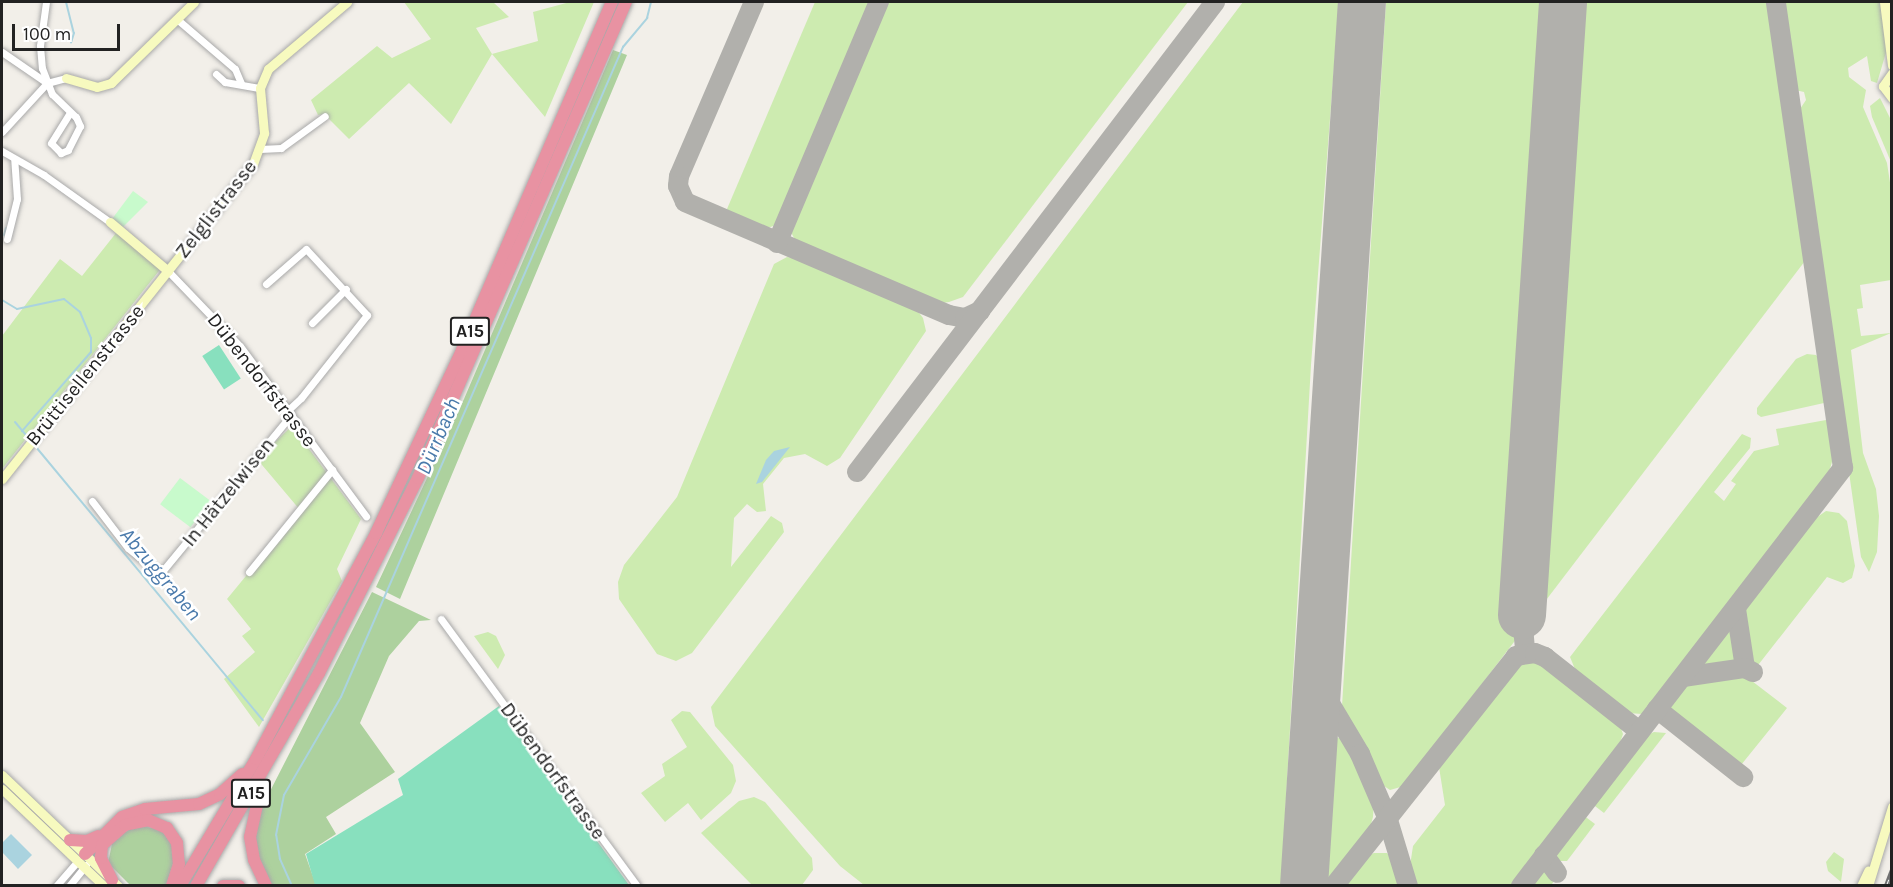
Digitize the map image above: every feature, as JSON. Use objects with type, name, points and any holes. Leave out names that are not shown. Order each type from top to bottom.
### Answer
[{"type":"highway","name":"A15","points":[[180,885],[256,759],[344,597],[417,447],[612,2]]},
{"type":"highway","name":"A15","points":[[196,885],[279,744],[422,468],[626,2]]},
{"type":"highway","points":[[266,885],[254,860],[250,829],[256,797],[279,744]]},
{"type":"highway","points":[[84,860],[102,839],[135,812],[186,807],[212,799],[256,759]]},
{"type":"highway","points":[[70,840],[102,839],[133,822],[148,820],[162,824],[174,836],[179,850],[172,885]]},
{"type":"highway","points":[[102,839],[101,858],[112,884]]},
{"type":"highway","points":[[223,885],[239,885]]},
{"type":"street","points":[[46,2],[40,46],[47,83]]},
{"type":"street","points":[[2,132],[47,83],[66,78],[97,87],[111,83],[194,2]]},
{"type":"street","points":[[260,149],[264,133],[260,88],[267,69],[347,2]]},
{"type":"street","points":[[1884,2],[1891,70],[1883,86],[1892,98]]},
{"type":"street","points":[[1890,2],[1892,10]]},
{"type":"street","points":[[178,20],[234,69],[242,82]]},
{"type":"street","points":[[2,52],[47,83],[70,113],[78,119],[80,131],[68,150],[60,153],[51,143],[70,113]]},
{"type":"street","points":[[216,75],[225,82],[242,82],[260,88]]},
{"type":"street","name":"Zelglistrasse","points":[[168,271],[260,149],[280,148],[325,116]]},
{"type":"street","name":"Dübendorfstrasse","points":[[2,150],[14,160],[44,174],[110,222],[168,271],[240,346],[366,516]]},
{"type":"street","points":[[7,239],[17,199],[14,160]]},
{"type":"street","points":[[266,284],[306,249],[346,289],[367,315],[290,413]]},
{"type":"street","name":"Brüttisellenstrasse","points":[[2,479],[168,271]]},
{"type":"street","points":[[312,323],[346,289]]},
{"type":"street","name":"In Hätzelwisen","points":[[92,501],[128,548],[159,574],[290,413]]},
{"type":"street","points":[[249,572],[332,470]]},
{"type":"street","name":"Dübendorfstrasse","points":[[441,619],[637,885]]},
{"type":"street","points":[[2,775],[70,840],[84,860]]},
{"type":"street","points":[[2,789],[55,839],[112,884]]},
{"type":"street","points":[[1868,885],[1892,807]]},
{"type":"street","points":[[1861,885],[1876,856]]},
{"type":"street","points":[[56,885],[84,860]]},
{"type":"street","points":[[69,885],[84,860]]},
{"type":"green space","points":[[404,2],[493,2],[509,17],[476,28],[492,54],[451,124],[409,83],[349,139],[324,114],[318,115],[311,100],[377,46],[392,58],[431,39]]},
{"type":"green space","points":[[570,2],[594,2],[545,117],[492,54],[538,41],[533,12]]},
{"type":"green space","points":[[815,2],[873,2],[785,214],[776,225],[762,230],[731,218],[727,209]]},
{"type":"green space","points":[[885,2],[1188,2],[963,297],[949,302],[936,304],[798,246],[792,234],[792,223]]},
{"type":"green space","points":[[1243,2],[1339,2],[1311,365],[1281,885],[864,885],[840,866],[715,726],[711,707]]},
{"type":"green space","points":[[1386,2],[1768,2],[1805,261],[1404,786],[1390,790],[1381,784],[1342,706]]},
{"type":"green space","points":[[1782,2],[1881,2],[1887,49],[1877,83],[1871,81],[1867,56],[1848,68],[1849,77],[1866,90],[1863,107],[1887,163],[1891,189],[1891,280],[1860,285],[1863,308],[1857,309],[1861,336],[1891,333],[1851,350],[1863,453],[1876,489],[1879,516],[1877,552],[1869,572],[1861,557],[1798,112],[1806,100],[1804,92],[1795,90]]},
{"type":"green space","points":[[613,50],[627,55],[400,599],[376,587],[464,399]]},
{"type":"green space","points":[[1880,98],[1891,120],[1891,162],[1872,117],[1870,106]]},
{"type":"green space","points":[[133,191],[148,202],[123,227],[112,219]]},
{"type":"green space","points":[[116,233],[162,267],[2,469],[2,336],[60,259],[82,276]]},
{"type":"green space","points":[[787,257],[803,260],[914,306],[923,318],[926,331],[840,458],[827,466],[805,454],[784,458],[763,484],[766,511],[757,512],[747,504],[734,518],[731,567],[771,516],[782,523],[784,532],[692,653],[676,661],[657,654],[619,599],[618,582],[624,565],[677,497],[774,264]]},
{"type":"green space","points":[[219,345],[241,379],[224,389],[202,356]]},
{"type":"green space","points":[[1807,354],[1816,355],[1823,363],[1828,394],[1824,403],[1761,417],[1757,414],[1757,408],[1796,359]]},
{"type":"green space","points":[[1826,420],[1832,423],[1836,448],[1825,486],[1652,708],[1642,714],[1628,713],[1577,674],[1570,657],[1742,434],[1751,438],[1750,448],[1714,492],[1724,501],[1736,484],[1731,481],[1754,451],[1779,445],[1776,429]]},
{"type":"green space","points":[[292,426],[361,519],[337,569],[342,581],[259,727],[224,679],[255,652],[242,636],[251,629],[227,599],[300,510],[257,459]]},
{"type":"green space","points":[[180,478],[210,501],[190,527],[160,504]]},
{"type":"green space","points":[[1826,511],[1839,513],[1847,521],[1855,566],[1852,578],[1843,583],[1827,577],[1748,678],[1787,708],[1737,770],[1674,720],[1670,709],[1684,685],[1810,522]]},
{"type":"green space","points":[[372,592],[431,620],[419,621],[389,656],[360,723],[395,772],[326,817],[336,834],[305,854],[316,885],[266,885],[250,845],[263,805]]},
{"type":"green space","points":[[488,632],[496,636],[505,655],[498,669],[474,636]]},
{"type":"green space","points":[[1529,661],[1546,664],[1619,723],[1623,734],[1617,751],[1514,885],[1414,885],[1410,866],[1413,846],[1445,805],[1439,767],[1511,669]]},
{"type":"green space","points":[[499,706],[629,885],[315,885],[306,854],[403,795],[398,779]]},
{"type":"green space","points":[[682,711],[690,712],[733,765],[736,781],[731,793],[701,820],[688,803],[665,822],[641,793],[665,776],[662,764],[687,747],[671,720]]},
{"type":"green space","points":[[1654,732],[1666,733],[1604,813],[1591,803],[1643,737]]},
{"type":"green space","points":[[1340,737],[1374,801],[1373,817],[1369,831],[1327,882],[1333,740]]},
{"type":"green space","points":[[754,797],[765,802],[812,858],[813,870],[802,885],[752,885],[701,833],[739,801]]},
{"type":"green space","points":[[1583,815],[1595,824],[1567,861],[1558,861],[1556,849]]},
{"type":"green space","points":[[138,825],[161,830],[173,845],[175,858],[166,885],[131,886],[108,863],[113,839]]},
{"type":"green space","points":[[1834,852],[1844,859],[1841,882],[1828,871],[1826,862]]},
{"type":"green space","points":[[1374,853],[1387,853],[1396,863],[1402,885],[1341,885],[1364,858]]},
{"type":"green space","points":[[1551,870],[1558,877],[1551,885],[1529,885],[1539,872]]},
{"type":"water","points":[[790,447],[762,482],[756,484],[766,460],[774,451]]},
{"type":"water","points":[[11,834],[32,855],[18,869],[2,852],[2,843]]},
{"type":"waterway","points":[[66,2],[74,33],[71,43]]},
{"type":"waterway","name":"Dürrbach","points":[[292,886],[280,859],[276,835],[284,795],[341,697],[623,47],[647,18],[651,2]]},
{"type":"waterway","points":[[4,235],[6,228]]},
{"type":"waterway","points":[[2,300],[17,309],[64,299],[80,312],[91,338],[91,352],[22,431]]},
{"type":"waterway","name":"Abzuggraben","points":[[15,422],[25,434]]},
{"type":"waterway","name":"Abzuggraben","points":[[36,447],[263,720]]},
{"type":"taxiway","points":[[754,2],[679,176],[678,186],[685,202],[949,315],[965,318],[980,311]]},
{"type":"taxiway","points":[[777,243],[879,2]]},
{"type":"taxiway","points":[[857,472],[1215,2]]},
{"type":"taxiway","points":[[1521,886],[1843,468],[1776,2]]},
{"type":"taxiway","points":[[1736,609],[1745,668],[1753,672]]},
{"type":"taxiway","points":[[1522,615],[1525,653]]},
{"type":"taxiway","points":[[1334,886],[1516,656],[1535,653],[1545,657],[1639,731]]},
{"type":"taxiway","points":[[1319,667],[1328,700],[1360,754],[1387,817],[1408,886]]},
{"type":"taxiway","points":[[1683,677],[1745,668]]},
{"type":"taxiway","points":[[1657,709],[1743,777]]},
{"type":"taxiway","points":[[1544,855],[1557,873]]},
{"type":"runway","points":[[1304,886],[1362,2]]},
{"type":"runway","points":[[1522,615],[1563,2]]},
{"type":"railway","points":[[1886,886],[1892,870]]}]
